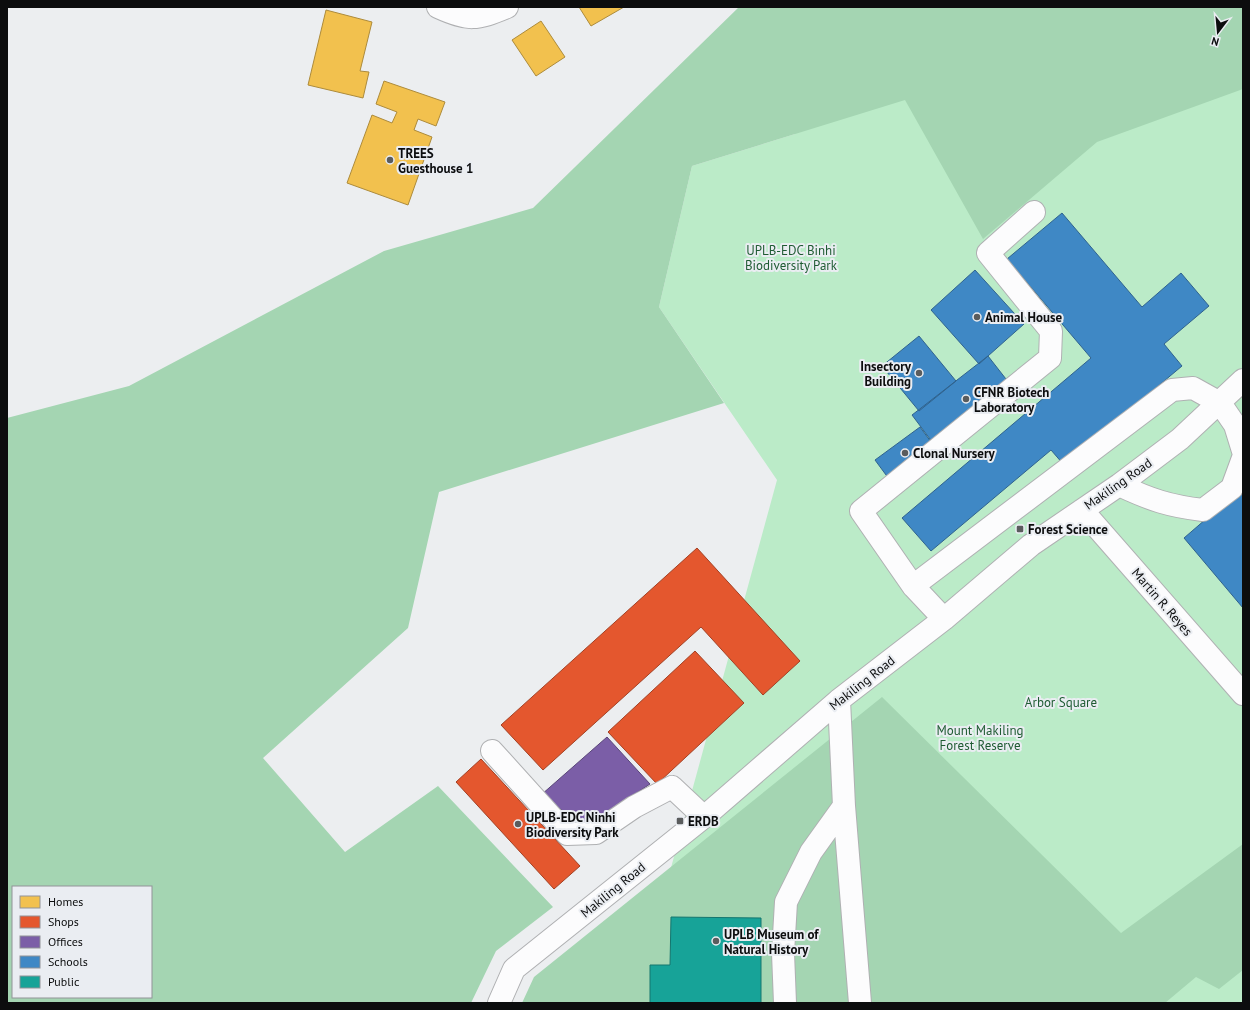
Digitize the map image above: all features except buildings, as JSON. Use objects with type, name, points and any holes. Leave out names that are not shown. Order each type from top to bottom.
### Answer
[{"type":"street","points":[[438,7],[461,17],[485,17],[507,7]]},
{"type":"street","points":[[944,620],[913,586],[862,511],[1050,358],[1051,331],[988,253],[1034,212]]},
{"type":"street","name":"Makiling Road","points":[[499,1003],[514,969],[704,817],[839,700],[944,620],[1031,544],[1119,485],[1180,439],[1243,380]]},
{"type":"street","points":[[913,586],[1172,390],[1193,388],[1220,403],[1235,425],[1243,451]]},
{"type":"street","points":[[1119,485],[1150,500],[1172,506],[1203,510],[1232,488],[1243,458]]},
{"type":"street","name":"Martin R. Reyes","points":[[1082,510],[1243,694]]},
{"type":"street","points":[[839,700],[844,806],[860,1003]]},
{"type":"street","points":[[492,751],[567,834],[596,833],[634,807],[672,787],[704,817]]},
{"type":"street","points":[[785,1003],[783,953],[786,902],[811,852],[844,806]]},
{"type":"green space","points":[[739,7],[1243,7],[1243,89],[1097,142],[983,239],[905,100],[692,166],[659,307],[724,403],[439,492],[408,628],[263,758],[345,852],[438,786],[553,907],[496,951],[471,1003],[7,1003],[7,418],[129,386],[384,251],[533,208]]},
{"type":"green space","name":"Mount Makiling Forest Reserve","points":[[792,7],[1243,7],[1243,1003],[634,1003],[777,480],[659,307],[692,166],[795,134]]},
{"type":"green space","points":[[882,697],[1121,933],[1243,844],[1243,970],[1219,989],[1196,977],[1165,1003],[522,1003],[534,977]]},
{"type":"place","name":"TREES Guesthouse 1","points":[[390,160]]},
{"type":"place","name":"Animal House","points":[[977,317]]},
{"type":"place","name":"Insectory Building","points":[[919,373]]},
{"type":"place","name":"CFNR Biotech Laboratory","points":[[966,399]]},
{"type":"place","name":"Clonal Nursery","points":[[905,453]]},
{"type":"place","name":"Forest Science","points":[[1020,529]]},
{"type":"place","name":"ERDB","points":[[680,821]]},
{"type":"place","name":"UPLB-EDC Ninhi Biodiversity Park","points":[[518,824]]},
{"type":"place","name":"UPLB Museum of Natural History","points":[[716,941]]},
{"type":"park label","name":"UPLB-EDC Binhi Biodiversity Park","points":[[791,258]]},
{"type":"park label","name":"Arbor Square","points":[[1061,702]]}]
